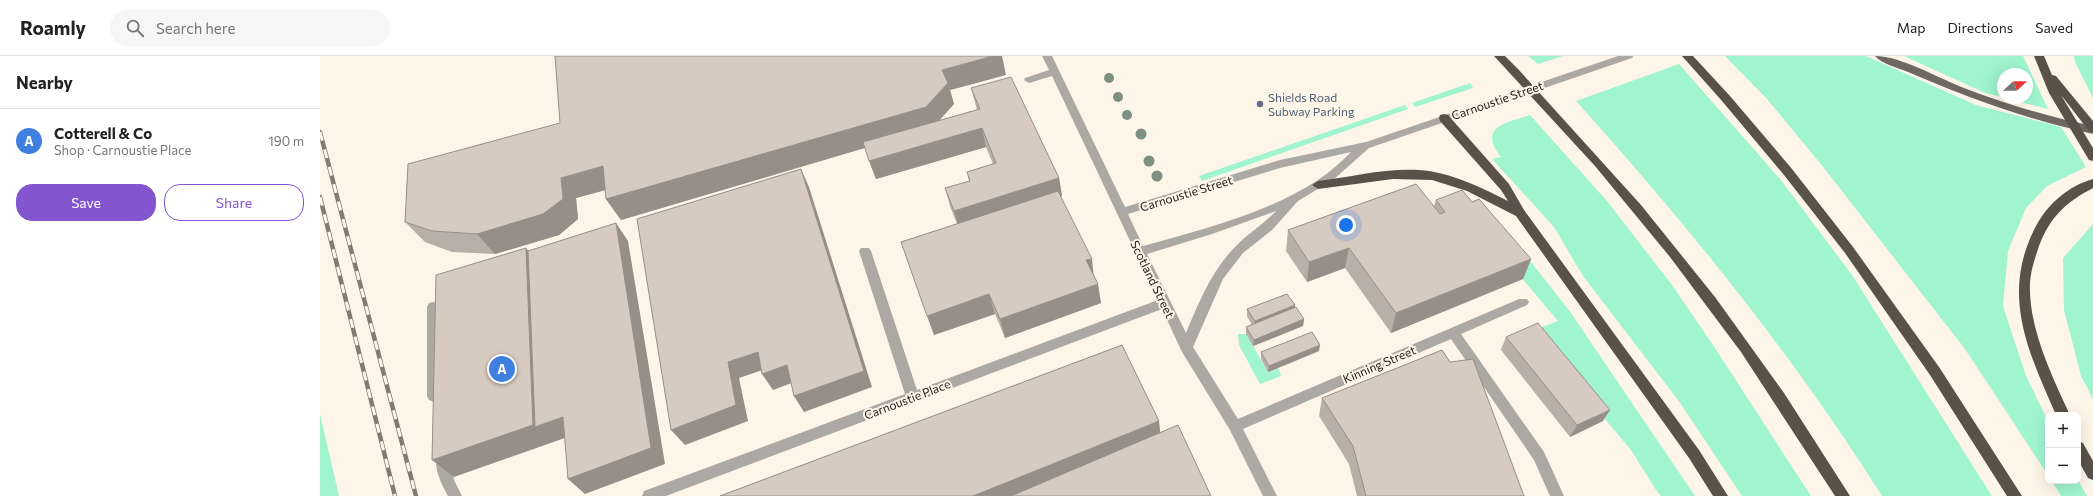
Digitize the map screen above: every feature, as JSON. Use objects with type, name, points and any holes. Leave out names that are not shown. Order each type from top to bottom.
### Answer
[{"type":"highway","points":[[1499,56],[1611,177],[1700,286],[1818,455],[1844,496]]},
{"type":"highway","points":[[1686,56],[1764,143],[1840,238],[1904,326],[1973,427],[2014,496]]},
{"type":"highway","points":[[2039,56],[2054,93],[2093,157]]},
{"type":"highway","points":[[2043,67],[2093,129]]},
{"type":"highway","points":[[1444,118],[1505,187],[1520,213],[1694,454],[1721,496]]},
{"type":"highway","points":[[1318,185],[1419,174],[1448,180],[1475,190],[1520,213]]},
{"type":"highway","points":[[2062,412],[2037,350],[2027,310],[2024,283],[2028,260],[2040,228],[2049,214],[2066,198],[2093,183]]},
{"type":"highway","points":[[2079,448],[2093,474]]},
{"type":"main road","points":[[1880,56],[1964,92],[2012,109],[2093,129]]},
{"type":"street","name":"Scotland Street","points":[[1047,56],[1121,212],[1166,302],[1186,348],[1235,426],[1270,496]]},
{"type":"street","name":"Carnoustie Street","points":[[1121,212],[1280,164],[1367,145],[1628,56]]},
{"type":"street","points":[[1028,80],[1054,72]]},
{"type":"street","name":"Carnoustie Street","points":[[1140,251],[1201,234],[1244,219],[1297,195],[1318,185],[1367,145]]},
{"type":"street","name":"Carnoustie Street","points":[[1186,348],[1204,304],[1218,276],[1239,250],[1268,227],[1297,195]]},
{"type":"street","points":[[865,251],[913,397]]},
{"type":"street","name":"Carnoustie Place","points":[[649,496],[1166,302]]},
{"type":"street","name":"Kinning Street","points":[[1235,426],[1523,302]]},
{"type":"street","points":[[433,307],[435,409]]},
{"type":"street","points":[[1453,332],[1539,456],[1557,496]]},
{"type":"street","points":[[441,445],[447,481],[455,496]]},
{"type":"green space","points":[[1528,56],[1563,56],[1538,64]]},
{"type":"green space","points":[[1725,56],[1866,56],[1976,105],[2061,127],[2086,167],[2047,186],[2026,208],[2008,251],[2003,306],[2026,376],[2045,415],[2045,470],[1965,349],[1824,168],[1767,99]]},
{"type":"green space","points":[[1904,56],[2023,56],[2029,68],[1997,68],[1997,96],[1985,93]]},
{"type":"green space","points":[[2074,56],[2093,56],[2093,98],[2075,62]]},
{"type":"green space","points":[[1679,64],[1780,179],[1852,275],[1992,496],[1882,496],[1848,444],[1775,341],[1698,243],[1576,101]]},
{"type":"green space","points":[[2033,77],[2048,109],[2028,104],[2033,104]]},
{"type":"green space","points":[[1470,83],[1473,88],[1415,107],[1412,103]]},
{"type":"green space","points":[[1405,105],[1408,109],[1202,181],[1199,176]]},
{"type":"green space","points":[[1530,115],[1607,201],[1672,285],[1715,348],[1811,496],[1742,496],[1681,404],[1583,276],[1554,227],[1492,159],[1501,157],[1494,147],[1492,139],[1493,133],[1504,124]]},
{"type":"green space","points":[[1465,211],[1524,253],[1571,313],[1695,496],[1661,496],[1656,490],[1631,450],[1531,331],[1558,321]]},
{"type":"green space","points":[[2093,224],[2093,399],[2081,376],[2064,310],[2063,258]]},
{"type":"green space","points":[[1238,334],[1246,334],[1268,372],[1278,368],[1281,376],[1260,384],[1239,345]]},
{"type":"green space","points":[[320,414],[339,496],[320,496]]},
{"type":"green space","points":[[2054,484],[2080,484],[2087,496],[2061,496]]},
{"type":"building","points":[[555,56],[993,56],[942,70],[948,83],[926,107],[606,199],[603,166],[561,178],[563,199],[543,214],[477,234],[432,231],[405,222],[408,164],[560,123]]},
{"type":"building","points":[[1011,77],[1059,178],[954,211],[945,188],[970,181],[967,172],[996,163],[982,128],[869,161],[863,142],[980,109],[971,88]]},
{"type":"building","points":[[801,169],[864,371],[794,396],[787,365],[762,374],[758,352],[728,362],[736,405],[671,430],[637,219]]},
{"type":"building","points":[[1416,184],[1440,214],[1445,212],[1436,200],[1462,190],[1472,202],[1479,199],[1531,259],[1396,313],[1349,248],[1309,262],[1288,230]]},
{"type":"building","points":[[1058,191],[1092,259],[1086,260],[1098,284],[1000,319],[989,294],[927,316],[901,242]]},
{"type":"building","points":[[616,223],[651,448],[568,479],[563,417],[535,427],[528,251]]},
{"type":"building","points":[[526,248],[533,425],[432,460],[436,275]]},
{"type":"building","points":[[1287,294],[1295,305],[1255,321],[1247,309]]},
{"type":"building","points":[[1296,307],[1304,319],[1254,340],[1246,327]]},
{"type":"building","points":[[1538,323],[1610,410],[1577,425],[1506,337]]},
{"type":"building","points":[[1312,332],[1320,345],[1269,366],[1261,352]]},
{"type":"building","points":[[1122,345],[1159,421],[973,496],[720,496]]},
{"type":"building","points":[[1442,350],[1450,362],[1473,359],[1524,496],[1366,496],[1353,446],[1322,398]]},
{"type":"building","points":[[1178,425],[1211,496],[1011,496]]},
{"type":"railway","points":[[320,132],[416,496]]},
{"type":"railway","points":[[320,197],[395,496]]},
{"type":"place","name":"Shields Road Subway Parking","points":[[1260,104]]},
{"type":"place","name":"Cotterell & Co","points":[[502,369]]}]
